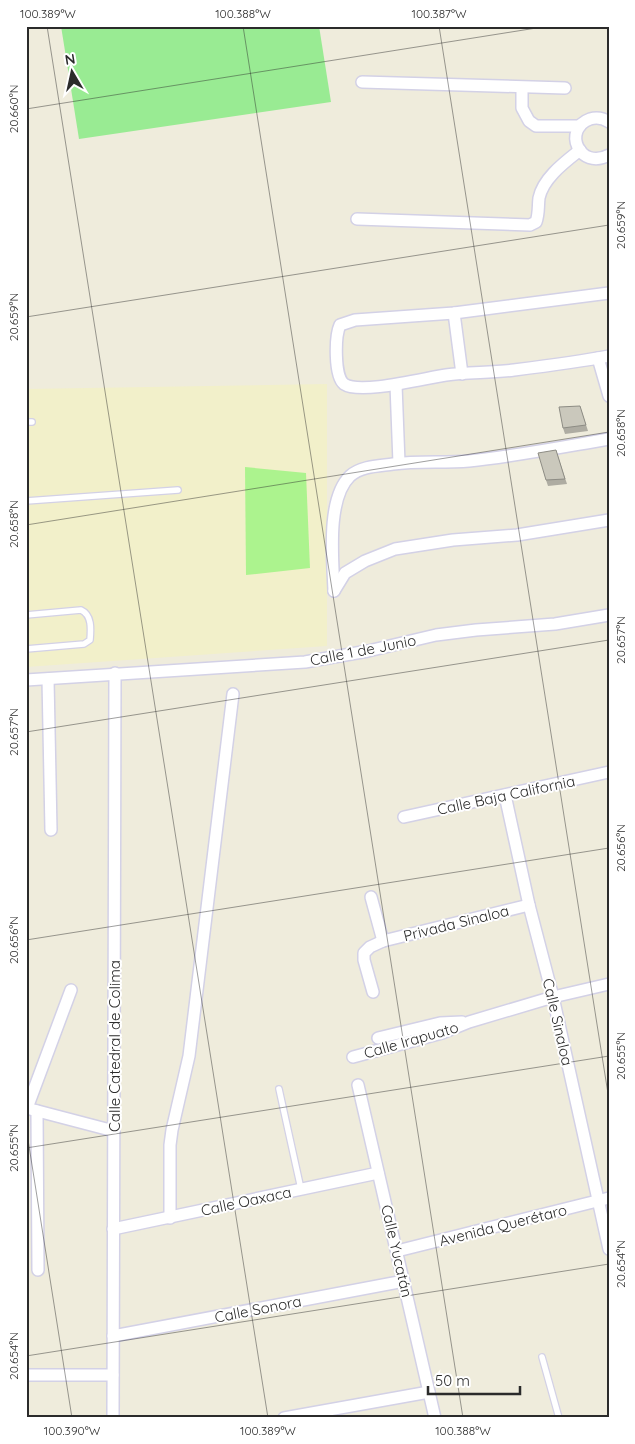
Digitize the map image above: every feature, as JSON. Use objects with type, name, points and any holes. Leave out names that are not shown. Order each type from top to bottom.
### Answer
[{"type":"street","points":[[362,82],[565,88]]},
{"type":"street","points":[[522,88],[522,108],[529,121],[536,126],[580,126]]},
{"type":"street","points":[[609,122],[601,118],[589,119],[580,126],[576,137],[576,143],[587,157],[598,159],[609,155]]},
{"type":"street","points":[[357,219],[530,225],[536,222],[540,196],[549,178],[563,163],[580,150]]},
{"type":"street","points":[[609,293],[454,313],[355,320],[340,325],[336,343],[339,378],[344,384],[352,387],[396,385],[462,374],[513,370],[603,357],[609,396]]},
{"type":"street","points":[[454,313],[462,374]]},
{"type":"street","points":[[396,385],[399,463]]},
{"type":"street","points":[[609,439],[468,461],[399,463],[362,469],[350,476],[339,492],[332,529],[334,591],[344,573],[365,561],[395,549],[453,540],[517,535],[609,520]]},
{"type":"street","name":"Calle 1 de Junio","points":[[26,680],[305,662],[368,652],[436,635],[556,624],[609,615]]},
{"type":"street","name":"Calle Catedral de Colima","points":[[113,1418],[115,674]]},
{"type":"street","points":[[48,678],[51,830]]},
{"type":"street","points":[[170,1218],[170,1145],[189,1056],[233,694]]},
{"type":"street","name":"Calle Baja California","points":[[404,817],[609,772]]},
{"type":"street","name":"Calle Sinaloa","points":[[505,795],[529,904],[603,1199],[609,1250]]},
{"type":"street","name":"Privada Sinaloa","points":[[371,897],[383,941]]},
{"type":"street","name":"Privada Sinaloa","points":[[373,992],[364,960],[364,953],[370,947],[383,941],[529,904]]},
{"type":"street","name":"Calle Irapuato","points":[[353,1056],[442,1033],[469,1022],[553,997],[609,984]]},
{"type":"street","points":[[38,1270],[30,1109],[71,990]]},
{"type":"street","name":"Calle Irapuato","points":[[378,1038],[440,1023],[469,1022]]},
{"type":"street","name":"Calle Yucatán","points":[[358,1085],[435,1418]]},
{"type":"street","points":[[30,1109],[114,1132]]},
{"type":"street","name":"Calle Oaxaca","points":[[113,1229],[378,1173]]},
{"type":"street","name":"Avenida Querétaro","points":[[397,1251],[603,1199]]},
{"type":"street","name":"Calle Sonora","points":[[113,1336],[404,1281]]},
{"type":"street","points":[[26,1375],[113,1375]]},
{"type":"street","points":[[284,1418],[430,1392]]},
{"type":"lane","points":[[26,501],[178,490]]},
{"type":"lane","points":[[26,615],[82,610],[87,612],[89,617],[91,633],[90,640],[84,644],[26,649]]},
{"type":"lane","points":[[279,1088],[301,1189]]},
{"type":"lane","points":[[542,1357],[559,1418]]},
{"type":"shaded area","points":[[327,384],[327,646],[26,667],[26,389]]},
{"type":"green space","points":[[61,26],[319,26],[331,102],[79,139]]},
{"type":"green space","points":[[245,467],[306,473],[310,568],[246,575]]},
{"type":"building","points":[[580,406],[586,425],[563,428],[559,407]]},
{"type":"building","points":[[556,450],[565,479],[546,480],[538,453]]}]
